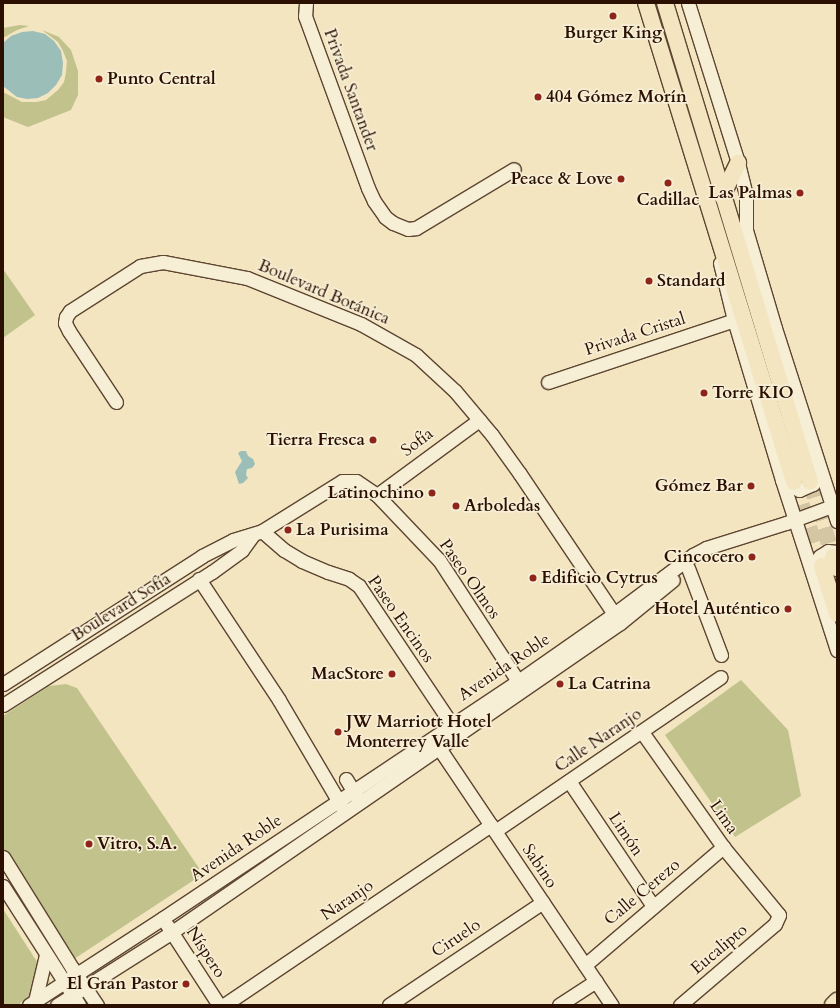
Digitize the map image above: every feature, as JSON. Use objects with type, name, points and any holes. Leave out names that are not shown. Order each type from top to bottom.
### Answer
[{"type":"main road","points":[[646,3],[718,236],[788,481]]},
{"type":"main road","points":[[665,3],[722,196],[810,482]]},
{"type":"main road","points":[[722,196],[738,163]]},
{"type":"main road","points":[[828,563],[837,614]]},
{"type":"main road","points":[[833,1005],[837,1001]]},
{"type":"street","name":"Privada Santander","points":[[306,3],[305,16],[368,188],[374,201],[389,220],[402,227],[416,228],[514,169]]},
{"type":"street","points":[[688,3],[738,163],[746,196],[746,230],[775,328],[834,513]]},
{"type":"street","points":[[718,236],[720,267],[734,320],[788,481],[796,523],[828,563],[837,650]]},
{"type":"street","name":"Boulevard Botánica","points":[[116,402],[69,330],[65,323],[66,317],[70,311],[140,266],[163,262],[247,278],[361,324],[416,355],[455,391],[479,420],[537,498],[617,618]]},
{"type":"street","name":"Privada Cristal","points":[[548,382],[734,320]]},
{"type":"street","name":"Sofía","points":[[372,491],[479,420]]},
{"type":"street","points":[[788,481],[794,489],[803,490],[816,480],[819,467]]},
{"type":"street","name":"Boulevard Sofía","points":[[3,705],[199,579],[242,550],[258,533],[342,481],[356,481],[372,491]]},
{"type":"street","name":"Paseo Olmos","points":[[372,491],[439,560],[518,681]]},
{"type":"street","name":"Avenida Roble","points":[[32,1003],[356,796],[452,725],[617,618],[684,560],[698,552],[834,513]]},
{"type":"street","name":"Avenida Roble","points":[[356,796],[439,748],[688,568],[701,560],[720,552],[796,523]]},
{"type":"street","name":"Boulevard Sofía","points":[[3,684],[202,556],[233,540],[258,533]]},
{"type":"street","name":"Paseo Encinos","points":[[258,533],[302,561],[349,579],[359,586],[452,725]]},
{"type":"street","points":[[688,568],[722,655]]},
{"type":"street","points":[[199,579],[279,700],[341,806]]},
{"type":"street","name":"Calle Naranjo","points":[[493,828],[570,781],[721,678]]},
{"type":"street","name":"Lima","points":[[642,732],[723,847],[777,911],[779,918]]},
{"type":"street","name":"Sabino","points":[[439,748],[612,1005]]},
{"type":"street","points":[[346,779],[356,796]]},
{"type":"street","name":"Limón","points":[[570,781],[653,906]]},
{"type":"street","name":"Avenida Roble","points":[[57,1005],[76,1000],[85,987],[172,932],[341,806]]},
{"type":"street","name":"Naranjo","points":[[224,1005],[493,828]]},
{"type":"street","name":"Calle Cerezo","points":[[585,964],[723,847]]},
{"type":"street","points":[[3,857],[76,975],[97,1005]]},
{"type":"street","points":[[3,886],[76,1000]]},
{"type":"street","name":"Ciruelo","points":[[389,1005],[543,902]]},
{"type":"street","name":"Níspero","points":[[163,918],[219,1005]]},
{"type":"street","name":"Eucalipto","points":[[680,1005],[775,924],[779,918]]},
{"type":"street","points":[[32,1003],[46,955]]},
{"type":"street","points":[[559,1005],[596,980]]},
{"type":"green space","points":[[20,25],[29,26],[17,30],[3,38],[3,28]]},
{"type":"green space","points":[[42,30],[59,37],[71,50],[78,71],[78,95],[71,110],[28,127],[3,117],[3,92],[22,102],[46,100],[58,90],[64,82],[66,72],[67,61],[58,42]]},
{"type":"green space","points":[[3,269],[35,315],[3,338]]},
{"type":"green space","points":[[741,680],[788,730],[801,796],[735,837],[665,735]]},
{"type":"green space","points":[[66,684],[77,688],[203,874],[74,959],[3,850],[3,716],[49,686]]},
{"type":"green space","points":[[3,909],[50,982],[18,1005],[3,1005]]},
{"type":"water","points":[[33,31],[45,34],[54,41],[61,51],[63,63],[62,75],[56,85],[48,93],[38,98],[27,99],[17,97],[3,86],[3,43],[11,36],[22,32]]},
{"type":"water","points":[[241,451],[246,451],[248,456],[253,459],[255,464],[252,468],[247,469],[246,475],[248,478],[243,483],[239,484],[235,472],[242,461],[238,453]]},
{"type":"tunnel","points":[[794,482],[822,566]]},
{"type":"tunnel","points":[[810,482],[833,557]]},
{"type":"place","name":"Burger King","points":[[613,16]]},
{"type":"place","name":"Punto Central","points":[[99,79]]},
{"type":"place","name":"404 Gómez Morín","points":[[538,97]]},
{"type":"place","name":"Peace & Love","points":[[621,179]]},
{"type":"place","name":"Cadillac","points":[[668,183]]},
{"type":"place","name":"Las Palmas","points":[[800,193]]},
{"type":"place","name":"Standard","points":[[649,281]]},
{"type":"place","name":"Torre KIO","points":[[704,393]]},
{"type":"place","name":"Tierra Fresca","points":[[373,440]]},
{"type":"place","name":"Gómez Bar","points":[[751,486]]},
{"type":"place","name":"Latinochino","points":[[432,493]]},
{"type":"place","name":"Arboledas","points":[[456,506]]},
{"type":"place","name":"La Purisima","points":[[288,530]]},
{"type":"place","name":"Cincocero","points":[[752,557]]},
{"type":"place","name":"Edificio Cytrus","points":[[533,578]]},
{"type":"place","name":"Hotel Auténtico","points":[[788,609]]},
{"type":"place","name":"MacStore","points":[[392,674]]},
{"type":"place","name":"La Catrina","points":[[560,684]]},
{"type":"place","name":"JW Marriott Hotel Monterrey Valle","points":[[338,732]]},
{"type":"place","name":"Vitro, S.A.","points":[[89,844]]},
{"type":"place","name":"El Gran Pastor","points":[[186,984]]}]
